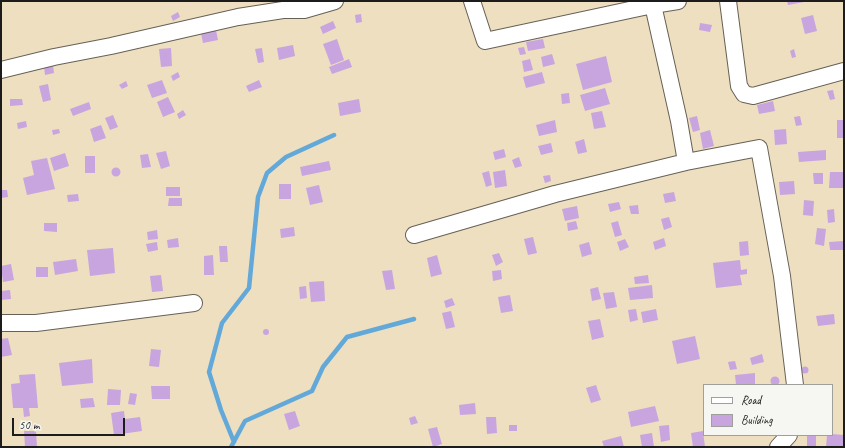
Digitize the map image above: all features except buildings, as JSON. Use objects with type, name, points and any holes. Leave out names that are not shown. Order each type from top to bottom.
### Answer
[{"type":"street","points":[[1,70],[238,17],[284,10],[304,10],[334,1]]},
{"type":"street","points":[[472,1],[485,41],[678,1]]},
{"type":"street","points":[[728,1],[739,86],[744,94],[754,96],[844,71]]},
{"type":"street","points":[[653,5],[679,121],[686,162]]},
{"type":"street","points":[[414,235],[555,194],[686,162],[759,148],[782,276],[795,384]]},
{"type":"street","points":[[1,323],[36,323],[194,303]]},
{"type":"street","points":[[778,447],[788,436]]},
{"type":"waterway","points":[[234,442],[221,410],[209,372],[222,323],[249,288],[258,197],[267,173],[286,157],[334,135]]},
{"type":"waterway","points":[[231,447],[245,421],[312,391],[323,367],[347,337],[414,319]]}]
